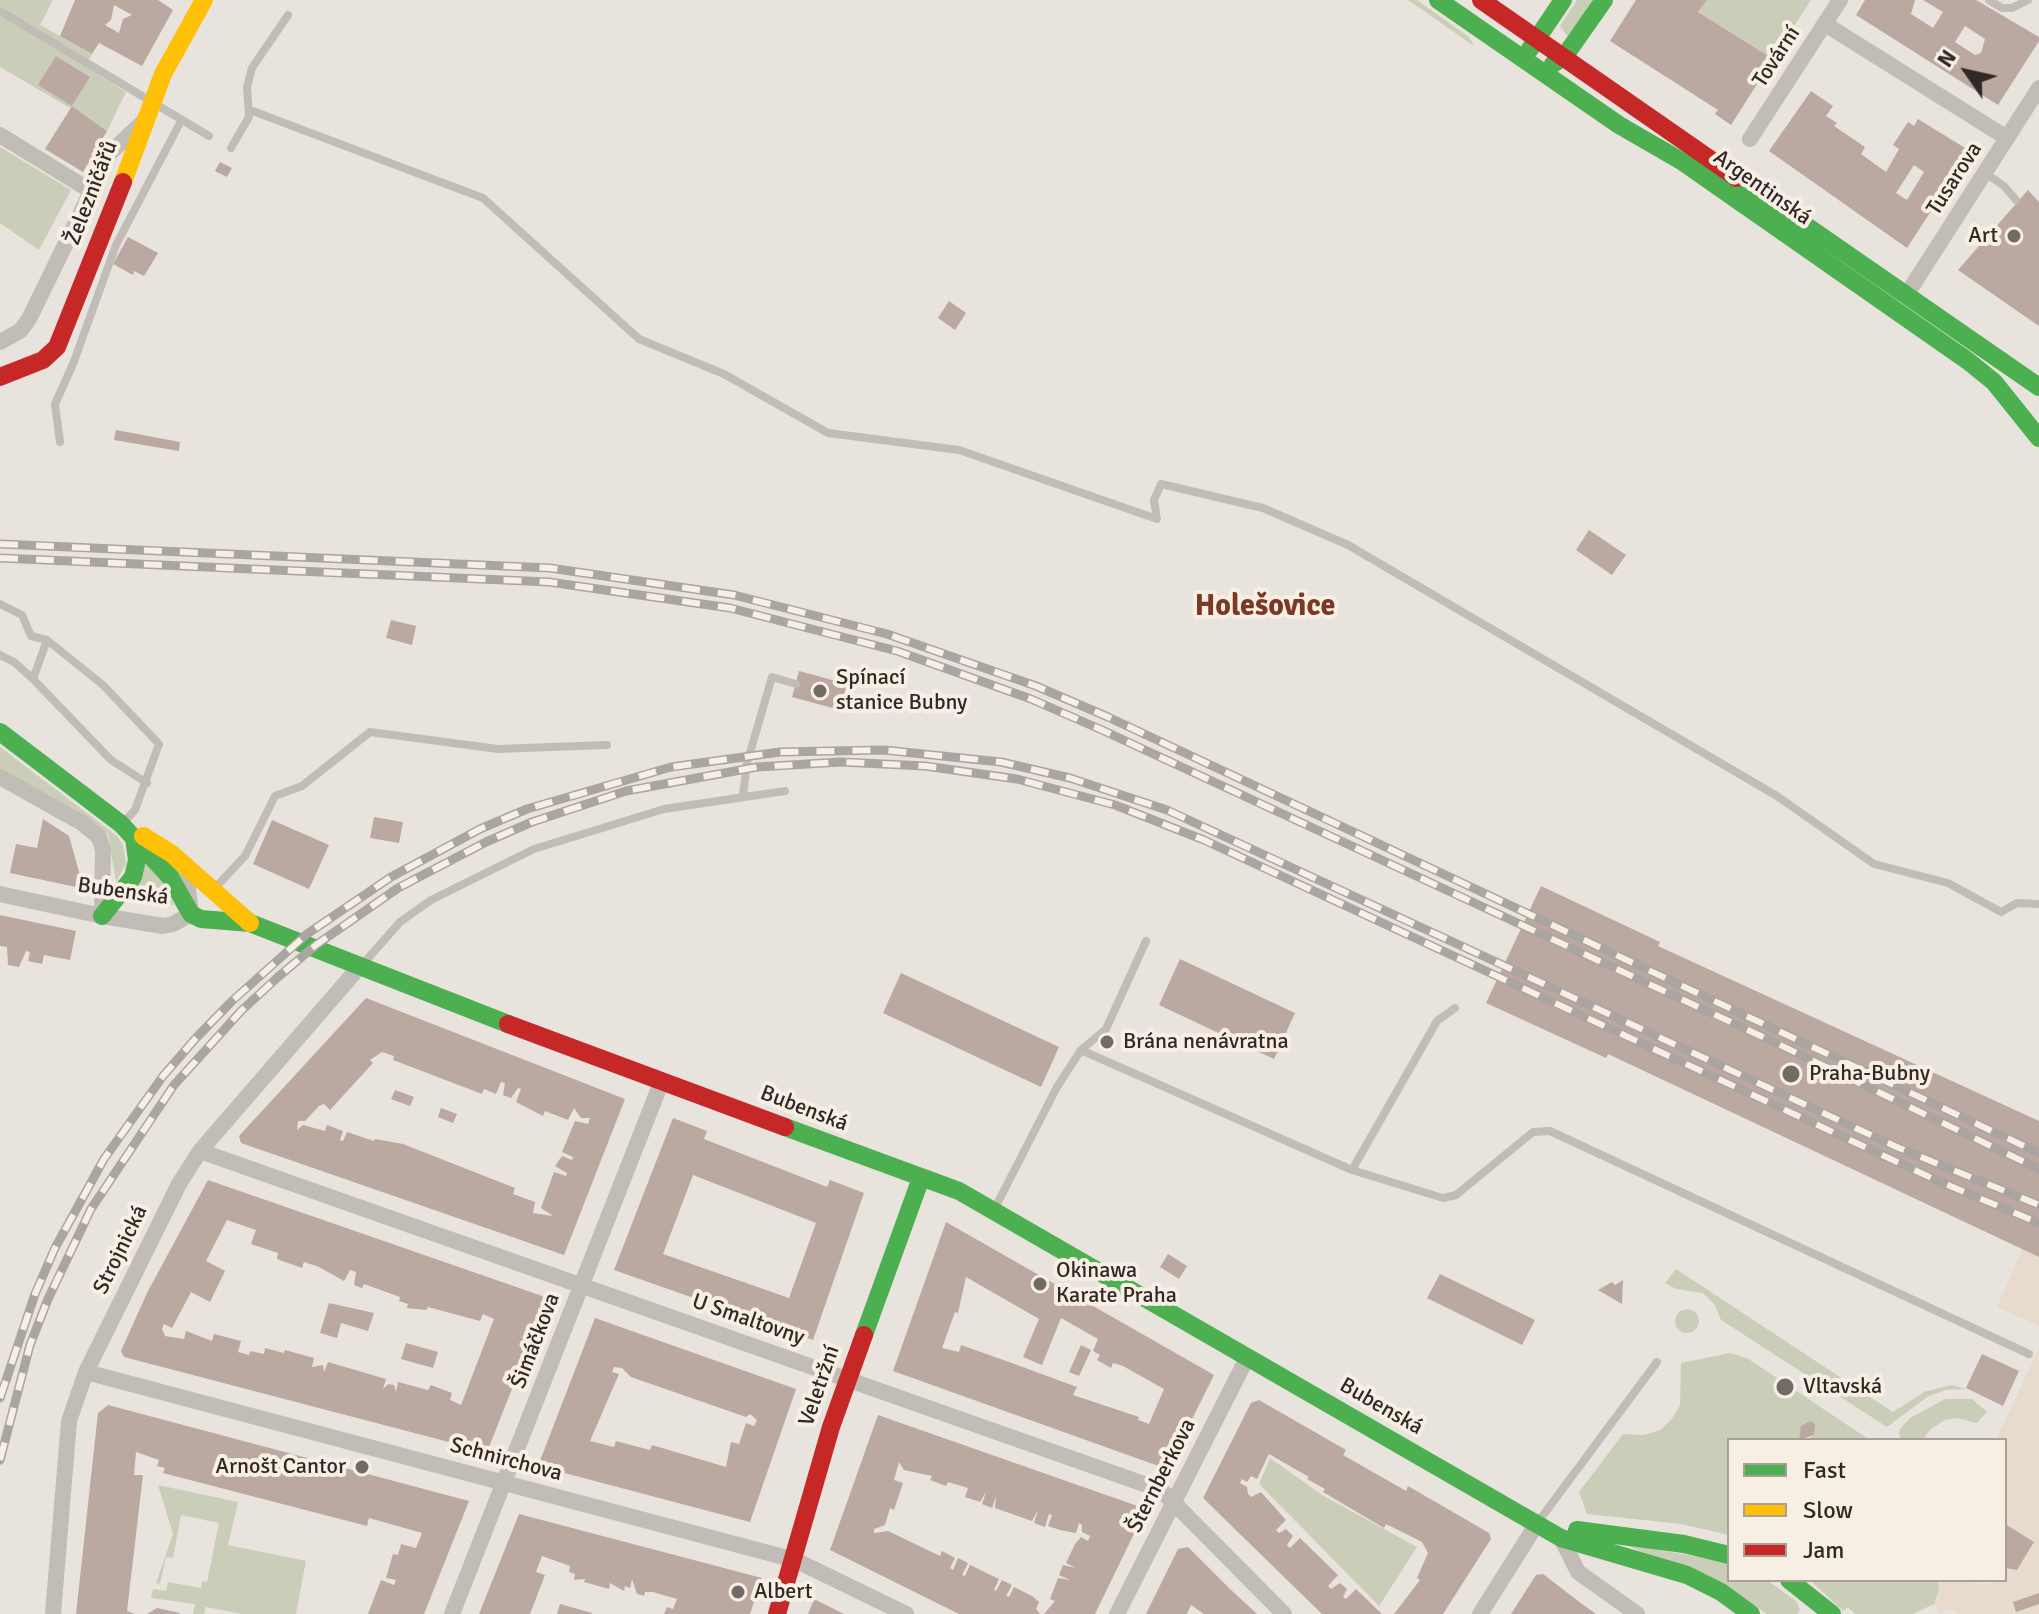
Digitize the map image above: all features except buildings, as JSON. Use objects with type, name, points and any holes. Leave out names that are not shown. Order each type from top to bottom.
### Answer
[{"type":"main road","name":"Železničářů","points":[[0,377],[43,360],[57,347],[163,74],[204,0]]},
{"type":"main road","name":"Argentinská","points":[[1438,0],[1619,125],[1683,162],[1968,361],[1994,382],[2039,438]]},
{"type":"main road","name":"Argentinská","points":[[1481,0],[2039,387]]},
{"type":"main road","points":[[1563,0],[1538,39],[1528,64],[1548,66],[1564,57],[1604,0]]},
{"type":"main road","points":[[0,732],[128,831],[170,877],[191,914]]},
{"type":"main road","points":[[128,831],[172,854],[250,923]]},
{"type":"main road","points":[[102,916],[133,877],[137,860],[128,831]]},
{"type":"main road","name":"Bubenská","points":[[191,914],[209,921],[250,923],[661,1083],[921,1178],[995,1209],[1561,1538],[1687,1575],[1750,1613]]},
{"type":"main road","name":"Veletržní","points":[[777,1614],[795,1560],[815,1478],[848,1378],[921,1178]]},
{"type":"main road","name":"Bubenská","points":[[1538,1522],[1684,1544],[1727,1555]]},
{"type":"main road","points":[[1780,1582],[1801,1599],[1806,1614]]},
{"type":"main road","points":[[1792,1582],[1832,1614]]},
{"type":"street","name":"Tovární","points":[[1750,139],[1840,0]]},
{"type":"street","points":[[1825,24],[2007,138]]},
{"type":"street","name":"Tusarova","points":[[1907,294],[2039,88]]},
{"type":"street","points":[[0,342],[20,331],[29,319],[110,153],[145,120]]},
{"type":"street","points":[[0,135],[91,191]]},
{"type":"street","points":[[0,777],[82,823],[99,837],[103,850],[102,916]]},
{"type":"street","points":[[172,854],[187,881],[191,914]]},
{"type":"street","name":"Bubenská","points":[[0,894],[163,926],[191,914]]},
{"type":"street","name":"Strojnická","points":[[53,1614],[69,1421],[86,1372],[179,1184],[200,1151],[361,965]]},
{"type":"street","name":"Šimáčkova","points":[[452,1614],[661,1083]]},
{"type":"street","name":"U Smaltovny","points":[[200,1151],[1161,1490],[1284,1614]]},
{"type":"street","name":"Šternberkova","points":[[1117,1614],[1247,1358]]},
{"type":"street","name":"Schnirchova","points":[[86,1372],[795,1560],[906,1614]]},
{"type":"street","points":[[1480,1614],[1538,1522]]},
{"type":"street","name":"Bubenská","points":[[1561,1538],[1578,1572],[1637,1614]]},
{"type":"lane","points":[[1989,0],[2002,8],[2012,8],[2030,0],[2039,5]]},
{"type":"lane","points":[[0,11],[209,136]]},
{"type":"lane","points":[[231,148],[250,110],[247,87],[252,68],[288,15]]},
{"type":"lane","points":[[250,110],[483,198],[639,339],[724,374],[828,433],[959,450],[1157,519],[1154,500],[1161,484],[1263,508],[1375,561],[1777,796],[1874,864],[1948,883],[2001,912],[2017,903],[2039,904]]},
{"type":"lane","points":[[60,442],[55,404],[73,364],[116,245],[181,121]]},
{"type":"lane","points":[[1985,173],[2004,186],[2016,200]]},
{"type":"lane","points":[[0,604],[22,615],[31,636],[47,640],[103,685],[159,744],[128,831]]},
{"type":"lane","points":[[33,679],[47,640]]},
{"type":"lane","points":[[0,655],[14,662],[33,679],[111,760],[147,783]]},
{"type":"lane","points":[[743,795],[747,763],[772,677],[796,684]]},
{"type":"lane","points":[[212,891],[245,856],[275,796],[302,786],[370,732],[498,749],[607,745]]},
{"type":"lane","points":[[361,965],[386,936],[413,912],[449,889],[500,864],[616,821],[743,795],[785,791]]},
{"type":"lane","points":[[995,1209],[1057,1087],[1081,1050],[1106,1029],[1146,941]]},
{"type":"lane","points":[[1352,1170],[1437,1021],[1455,1008]]},
{"type":"lane","points":[[1081,1050],[1352,1170],[1437,1197],[1450,1197],[1533,1132],[1545,1130],[2029,1354]]},
{"type":"lane","points":[[1538,1522],[1657,1362]]},
{"type":"green space","points":[[0,0],[53,0],[40,25],[92,54],[85,66],[126,92],[107,131],[72,106],[70,108],[0,67]],"holes":[[[56,56],[90,77],[72,106]]]},
{"type":"green space","points":[[1408,0],[1417,0],[1469,37],[1474,46]]},
{"type":"green space","points":[[1577,0],[1595,0],[1567,36],[1560,26]]},
{"type":"green space","points":[[1707,0],[1811,0],[1773,59],[1698,12]]},
{"type":"green space","points":[[0,147],[71,190],[39,250],[0,223]]},
{"type":"green space","points":[[0,747],[117,836],[123,845],[126,864],[116,882],[108,834],[0,770]]},
{"type":"green space","points":[[146,864],[160,875],[174,905],[129,902]]},
{"type":"green space","points":[[1676,1269],[1893,1412],[1924,1392],[1951,1385],[1967,1389],[1945,1390],[1927,1397],[1887,1427],[1721,1320],[1715,1305],[1703,1293],[1676,1289],[1665,1283]]},
{"type":"green space","points":[[1687,1309],[1696,1312],[1699,1321],[1696,1330],[1687,1333],[1678,1330],[1675,1321],[1678,1312]]},
{"type":"green space","points":[[1730,1353],[1747,1358],[1867,1438],[1810,1438],[1814,1435],[1802,1429],[1800,1438],[1727,1438],[1727,1535],[1681,1524],[1587,1514],[1579,1492],[1623,1434],[1644,1435],[1660,1430],[1671,1420],[1680,1405],[1681,1363]]},
{"type":"green space","points":[[1945,1399],[1972,1399],[1987,1412],[1977,1423],[1957,1418],[1945,1420],[1924,1438],[1900,1438],[1899,1430],[1910,1418]]},
{"type":"green space","points":[[1270,1458],[1322,1495],[1417,1547],[1379,1606],[1259,1484]]},
{"type":"green space","points":[[158,1485],[238,1502],[228,1545],[306,1561],[296,1614],[242,1614],[206,1607],[204,1614],[193,1614],[195,1604],[151,1598],[153,1589],[166,1591],[168,1582],[201,1588],[202,1581],[207,1582],[219,1523],[181,1515],[173,1558],[166,1557],[160,1584],[156,1583],[173,1534]]},
{"type":"green space","points":[[1624,1544],[1727,1562],[1727,1582],[1770,1582],[1797,1602],[1800,1610],[1797,1614],[1767,1614],[1743,1598]]},
{"type":"green space","points":[[1812,1582],[1938,1582],[1940,1588],[1934,1604],[1913,1614],[1855,1614],[1848,1607],[1843,1611]]},
{"type":"shaded area","points":[[2022,1249],[2039,1257],[2039,1326],[1997,1307]]},
{"type":"shaded area","points":[[2039,1348],[2039,1614],[1961,1614],[1950,1609],[1941,1614],[1934,1604],[1939,1596],[1938,1582],[1971,1582],[1979,1585],[2007,1582],[2007,1568],[2018,1570],[2034,1543],[2007,1525],[2007,1438],[1997,1438]]},
{"type":"railway","points":[[0,544],[550,568],[734,595],[887,634],[1036,686],[1108,717],[2039,1153]]},
{"type":"railway","points":[[0,558],[549,582],[730,608],[897,651],[1031,699],[1102,730],[1778,1044],[2039,1169]]},
{"type":"railway","points":[[0,1398],[35,1294],[55,1248],[104,1159],[163,1076],[196,1038],[307,934],[391,877],[480,829],[527,809],[671,767],[780,752],[884,750],[1001,762],[1070,778],[1167,810],[1899,1148],[2039,1205]]},
{"type":"railway","points":[[0,1460],[30,1345],[48,1299],[91,1209],[174,1085],[241,1011],[278,977],[316,945],[398,888],[486,842],[532,822],[626,791],[757,767],[841,762],[925,766],[1017,779],[1115,805],[1204,840],[1938,1181],[2039,1223]]},
{"type":"traffic: fast","points":[[1438,0],[1619,125],[1683,162],[1968,361],[1994,382],[2039,438]]},
{"type":"traffic: fast","points":[[1530,49],[1563,0]]},
{"type":"traffic: fast","points":[[1553,64],[1564,57],[1604,0]]},
{"type":"traffic: fast","points":[[1737,178],[2039,387]]},
{"type":"traffic: fast","points":[[0,732],[121,824],[170,877],[191,914],[201,919],[250,923],[508,1024]]},
{"type":"traffic: fast","points":[[102,916],[133,877],[137,860],[134,838]]},
{"type":"traffic: fast","points":[[785,1127],[959,1191],[1561,1538],[1687,1575],[1721,1592],[1751,1614]]},
{"type":"traffic: fast","points":[[864,1335],[921,1178]]},
{"type":"traffic: fast","points":[[1577,1530],[1684,1544],[1727,1555]]},
{"type":"traffic: fast","points":[[1792,1582],[1832,1614]]},
{"type":"traffic: slow","points":[[123,182],[163,74],[204,0]]},
{"type":"traffic: slow","points":[[143,836],[172,854],[250,923]]},
{"type":"traffic: jam","points":[[1481,0],[1737,178]]},
{"type":"traffic: jam","points":[[0,377],[43,360],[57,347],[123,182]]},
{"type":"traffic: jam","points":[[508,1024],[785,1127]]},
{"type":"traffic: jam","points":[[777,1614],[831,1427],[864,1335]]},
{"type":"place","name":"Art","points":[[2014,236]]},
{"type":"place","name":"Spínací stanice Bubny","points":[[820,691]]},
{"type":"place","name":"Brána nenávratna","points":[[1107,1042]]},
{"type":"place","name":"Praha-Bubny","points":[[1791,1074]]},
{"type":"place","name":"Okinawa Karate Praha","points":[[1040,1284]]},
{"type":"place","name":"Vltavská","points":[[1785,1387]]},
{"type":"place","name":"Arnošt Cantor","points":[[362,1467]]},
{"type":"place","name":"Albert","points":[[738,1592]]},
{"type":"district","name":"Holešovice","points":[[1265,607]]}]
